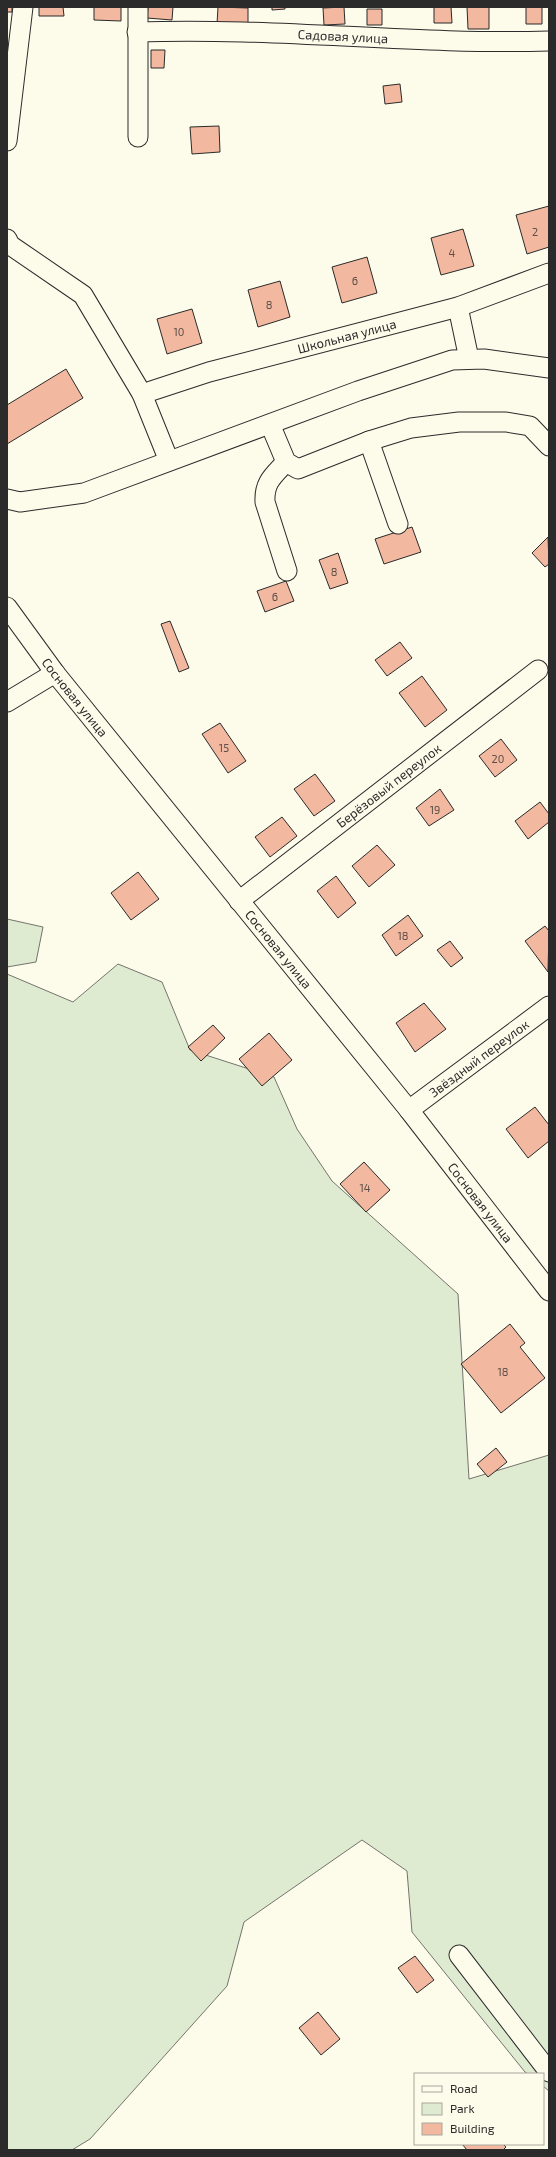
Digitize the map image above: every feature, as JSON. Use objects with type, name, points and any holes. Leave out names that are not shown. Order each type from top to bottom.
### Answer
[{"type":"street","points":[[7,141],[23,7]]},
{"type":"street","points":[[138,7],[138,138]]},
{"type":"street","name":"Садовая улица","points":[[137,32],[202,29],[488,42],[549,41]]},
{"type":"street","points":[[7,239],[10,244],[83,294],[142,394],[169,461]]},
{"type":"street","name":"Школьная улица","points":[[142,394],[209,372],[458,307],[549,273]]},
{"type":"street","points":[[458,307],[469,359]]},
{"type":"street","points":[[7,499],[20,502],[84,493],[358,391],[452,360],[484,359],[549,368]]},
{"type":"street","points":[[270,424],[286,462],[298,469],[411,428],[459,422],[506,422],[530,426],[549,433]]},
{"type":"street","points":[[530,426],[549,446]]},
{"type":"street","points":[[369,442],[398,524]]},
{"type":"street","points":[[286,462],[269,480],[264,490],[265,502],[288,571]]},
{"type":"street","name":"Сосновая улица","points":[[7,607],[54,673],[409,1110],[549,1291]]},
{"type":"street","name":"Берёзовый переулок","points":[[239,901],[538,670]]},
{"type":"street","points":[[7,702],[54,673]]},
{"type":"street","name":"Звёздный переулок","points":[[409,1110],[549,1006]]},
{"type":"street","points":[[459,1955],[549,2072]]},
{"type":"green space","points":[[7,919],[43,927],[36,962],[7,967]]},
{"type":"green space","points":[[118,964],[162,982],[190,1050],[274,1077],[297,1129],[332,1181],[458,1294],[469,1479],[549,1455],[549,2091],[544,2087],[544,2073],[525,2072],[412,1932],[407,1871],[362,1840],[244,1922],[227,1986],[90,2139],[72,2150],[7,2150],[7,974],[73,1002]]},
{"type":"building","points":[[7,7],[12,7],[12,12],[7,12]]},
{"type":"building","points":[[39,7],[63,7],[64,16],[39,16]]},
{"type":"building","points":[[94,7],[121,7],[121,21],[94,20]]},
{"type":"building","points":[[148,7],[173,7],[172,20],[147,18]]},
{"type":"building","points":[[218,7],[248,8],[248,25],[217,24]]},
{"type":"building","points":[[272,7],[285,7],[285,9],[272,10]]},
{"type":"building","points":[[344,7],[345,24],[324,25],[323,8]]},
{"type":"building","points":[[434,7],[451,7],[452,23],[434,23]]},
{"type":"building","points":[[467,7],[489,7],[489,29],[468,29]]},
{"type":"building","points":[[526,7],[542,7],[542,24],[526,24]]},
{"type":"building","points":[[367,9],[382,9],[382,25],[367,25]]},
{"type":"building","points":[[151,50],[165,50],[164,68],[151,68]]},
{"type":"building","points":[[400,84],[402,102],[385,104],[383,86]]},
{"type":"building","points":[[219,126],[220,152],[192,154],[190,127]]},
{"type":"building","points":[[549,206],[549,247],[527,254],[516,215]]},
{"type":"building","points":[[463,229],[474,266],[441,275],[431,238]]},
{"type":"building","points":[[367,257],[377,293],[342,303],[332,267]]},
{"type":"building","points":[[280,281],[290,317],[258,327],[248,290]]},
{"type":"building","points":[[192,309],[202,343],[167,354],[157,319]]},
{"type":"building","points":[[66,369],[83,398],[7,444],[7,405]]},
{"type":"building","points":[[412,527],[421,552],[384,564],[375,539]]},
{"type":"building","points":[[548,537],[549,564],[545,567],[532,553]]},
{"type":"building","points":[[338,553],[348,583],[330,589],[319,560]]},
{"type":"building","points":[[286,581],[294,601],[265,612],[257,591]]},
{"type":"building","points":[[170,621],[189,668],[179,672],[161,624]]},
{"type":"building","points":[[400,642],[412,658],[387,676],[375,660]]},
{"type":"building","points":[[422,676],[447,710],[425,727],[399,693]]},
{"type":"building","points":[[220,723],[246,761],[228,773],[202,734]]},
{"type":"building","points":[[501,739],[517,760],[495,777],[479,756]]},
{"type":"building","points":[[315,774],[335,801],[314,816],[294,789]]},
{"type":"building","points":[[440,789],[454,810],[429,826],[416,808]]},
{"type":"building","points":[[540,802],[549,814],[549,822],[528,839],[515,821]]},
{"type":"building","points":[[282,817],[297,836],[270,857],[255,837]]},
{"type":"building","points":[[377,845],[395,865],[369,887],[352,866]]},
{"type":"building","points":[[138,872],[159,899],[131,920],[111,893]]},
{"type":"building","points":[[336,876],[356,903],[338,918],[317,891]]},
{"type":"building","points":[[408,915],[423,936],[396,956],[382,935]]},
{"type":"building","points":[[545,926],[549,931],[548,972],[525,941]]},
{"type":"building","points":[[450,941],[463,958],[451,967],[437,950]]},
{"type":"building","points":[[424,1003],[446,1029],[415,1052],[396,1023]]},
{"type":"building","points":[[213,1025],[225,1038],[201,1061],[188,1047]]},
{"type":"building","points":[[269,1033],[292,1060],[262,1086],[239,1059]]},
{"type":"building","points":[[535,1107],[549,1125],[549,1141],[528,1158],[506,1129]]},
{"type":"building","points":[[364,1162],[390,1190],[366,1212],[340,1184]]},
{"type":"building","points":[[510,1324],[525,1343],[520,1347],[545,1378],[501,1413],[461,1364]]},
{"type":"building","points":[[496,1448],[507,1462],[488,1477],[477,1464]]},
{"type":"building","points":[[415,1956],[434,1980],[417,1993],[398,1968]]},
{"type":"building","points":[[318,2012],[340,2039],[321,2055],[299,2028]]},
{"type":"building","points":[[463,2145],[504,2145],[506,2147],[503,2150],[467,2150]]}]
